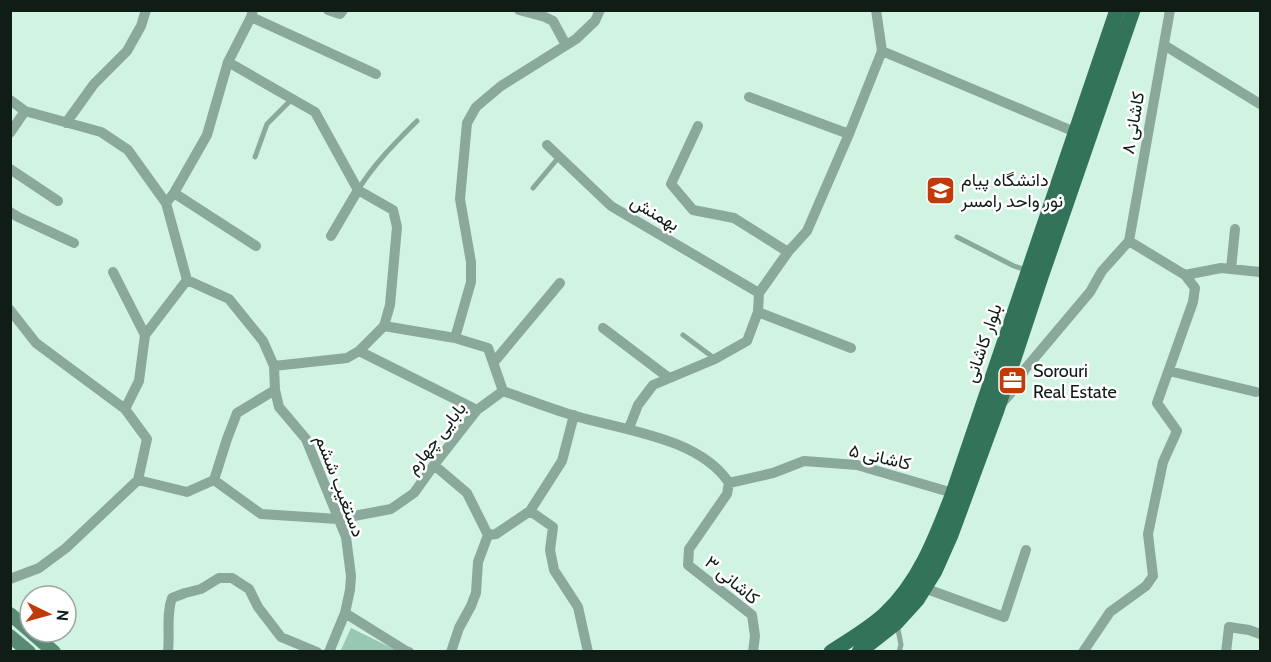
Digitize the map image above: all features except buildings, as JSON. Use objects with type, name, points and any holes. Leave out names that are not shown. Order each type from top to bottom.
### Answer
[{"type":"main road","name":"بلوار کاشانی","points":[[859,651],[897,622],[917,600],[935,571],[951,535],[997,410],[1082,135],[1116,10]]},
{"type":"main road","name":"بلوار کاشانی","points":[[831,651],[884,616],[907,592],[927,556],[953,493],[1029,270],[1132,10]]},
{"type":"street","points":[[66,123],[93,84],[127,51],[141,26],[146,10]]},
{"type":"street","points":[[328,10],[340,14],[343,10]]},
{"type":"street","points":[[519,10],[553,21],[566,45]]},
{"type":"street","points":[[455,338],[471,282],[471,262],[460,199],[467,123],[476,107],[501,86],[576,39],[595,21],[600,10]]},
{"type":"street","points":[[629,428],[638,405],[653,385],[715,359],[747,342],[758,312],[759,293],[788,252],[807,231],[882,51],[876,10]]},
{"type":"street","name":"کاشانی ۸","points":[[1129,241],[1170,10]]},
{"type":"street","points":[[166,203],[207,135],[228,62],[252,14],[376,74]]},
{"type":"street","points":[[1164,45],[1260,104]]},
{"type":"street","points":[[882,51],[1082,135]]},
{"type":"street","points":[[228,62],[315,112],[358,190],[393,210],[398,227],[390,305],[384,326],[359,351],[346,358],[274,366]]},
{"type":"street","points":[[749,96],[849,134]]},
{"type":"street","points":[[10,100],[25,111],[101,132],[128,150],[166,203],[187,280],[145,335],[139,381],[125,409]]},
{"type":"street","points":[[10,132],[25,111]]},
{"type":"street","points":[[698,126],[671,184],[693,210],[734,218],[788,252]]},
{"type":"street","name":"بهمنش","points":[[547,145],[611,206],[759,293]]},
{"type":"street","points":[[10,169],[58,201]]},
{"type":"street","points":[[331,236],[358,190]]},
{"type":"street","points":[[174,193],[256,246]]},
{"type":"street","points":[[10,212],[74,243]]},
{"type":"street","points":[[1231,269],[1235,229]]},
{"type":"street","points":[[997,410],[1026,368],[1090,292],[1102,271],[1129,241],[1185,275],[1195,288],[1193,302],[1157,403],[1177,431],[1163,462],[1148,534],[1153,576],[1146,586],[1110,612],[1083,651]]},
{"type":"street","points":[[1185,275],[1221,268],[1260,272]]},
{"type":"street","points":[[113,272],[145,335]]},
{"type":"street","name":"دستغیب ششم","points":[[187,280],[229,299],[263,341],[274,366],[275,390],[279,406],[306,439],[346,537],[351,576],[350,590],[345,613],[329,651]]},
{"type":"street","points":[[494,362],[560,283]]},
{"type":"street","points":[[10,310],[36,343],[125,409],[147,439],[138,480],[66,548],[39,568],[10,579]]},
{"type":"street","points":[[758,312],[850,348]]},
{"type":"street","points":[[384,326],[455,338],[488,348],[503,391],[574,415],[629,428],[690,448],[723,474],[729,483]]},
{"type":"street","points":[[603,328],[669,378]]},
{"type":"street","points":[[359,351],[477,410]]},
{"type":"street","points":[[1169,370],[1256,392]]},
{"type":"street","points":[[138,480],[187,492],[214,480],[237,413],[275,390]]},
{"type":"street","name":"بابایی چهارم","points":[[214,480],[261,514],[338,519],[390,509],[414,493],[477,410],[503,391]]},
{"type":"street","points":[[488,535],[496,534],[530,512],[562,461],[574,415]]},
{"type":"street","name":"کاشانی ۵","points":[[729,483],[773,473],[804,461],[857,465],[953,493]]},
{"type":"street","points":[[434,465],[467,493],[488,535],[478,562],[476,593],[459,628],[452,651]]},
{"type":"street","name":"کاشانی ۳","points":[[729,483],[727,494],[688,549],[688,565],[752,615],[755,636],[753,651]]},
{"type":"street","points":[[530,512],[553,527],[550,550],[554,570],[578,607],[588,651]]},
{"type":"street","points":[[924,588],[1004,617],[1026,550]]},
{"type":"street","points":[[168,651],[170,635],[168,608],[172,598],[185,592],[201,589],[219,578],[232,578],[249,589],[258,607],[281,637],[317,651]]},
{"type":"street","points":[[345,613],[409,651]]},
{"type":"street","points":[[1226,651],[1229,627],[1260,634]]},
{"type":"street","points":[[10,636],[29,651]]},
{"type":"lane","points":[[255,157],[267,124],[292,99]]},
{"type":"lane","points":[[358,190],[384,154],[417,121]]},
{"type":"lane","points":[[533,188],[559,157]]},
{"type":"lane","points":[[957,237],[1014,266],[1029,270]]},
{"type":"lane","points":[[682,335],[715,359]]},
{"type":"lane","points":[[897,622],[901,645],[899,651]]},
{"type":"green space","points":[[351,628],[398,651],[340,652]]},
{"type":"place","name":"دانشگاه پیام نور واحد رامسر","points":[[940,190]]},
{"type":"place","name":"Sorouri Real Estate","points":[[1012,381]]}]
